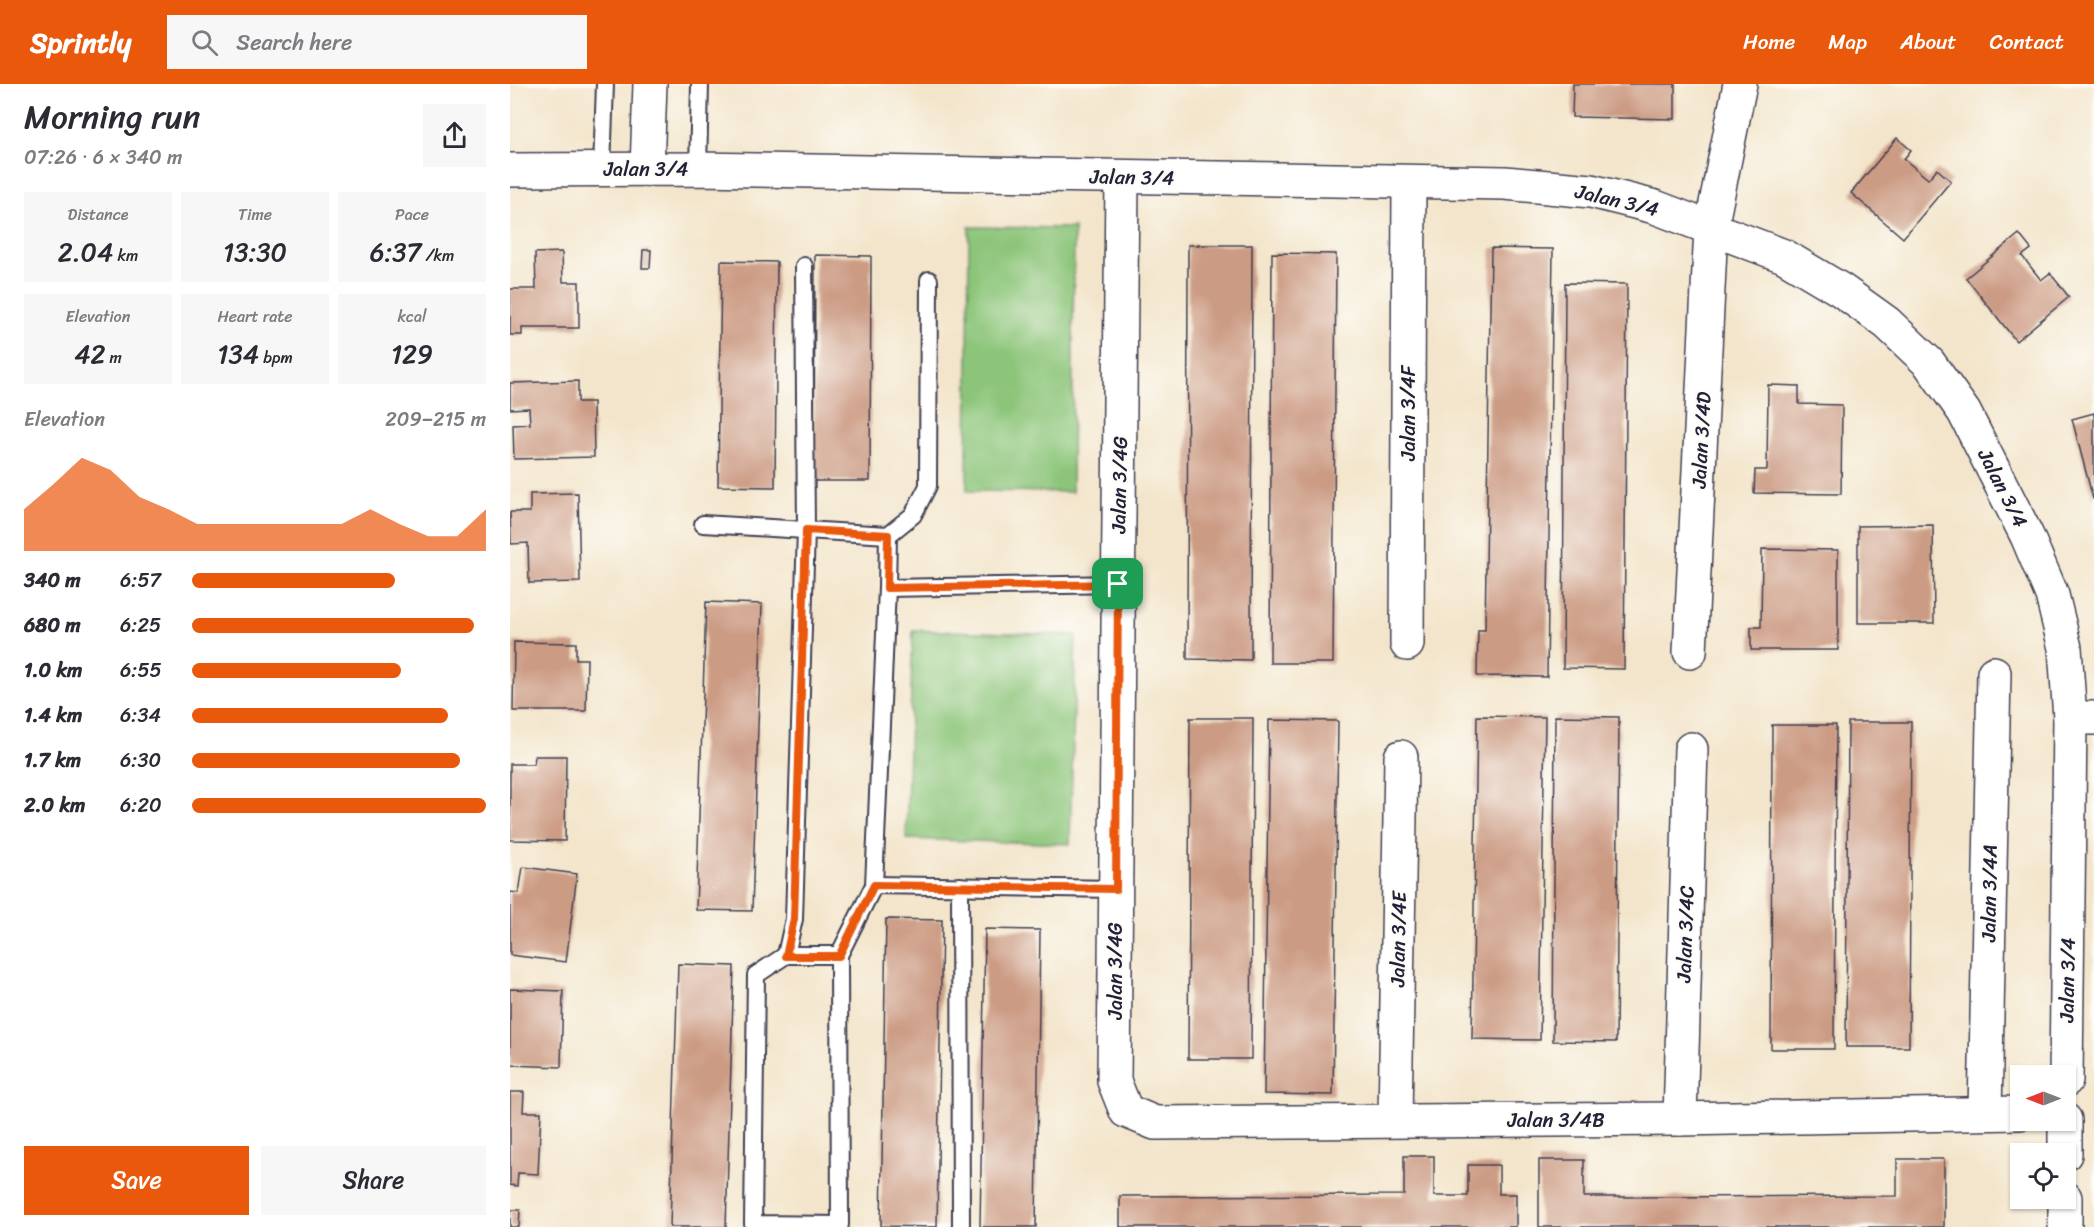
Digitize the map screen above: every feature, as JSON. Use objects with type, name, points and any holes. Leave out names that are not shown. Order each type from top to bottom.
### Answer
[{"type":"street","points":[[647,169],[650,84]]},
{"type":"street","name":"Jalan 3/4D","points":[[1690,652],[1711,228],[1740,84]]},
{"type":"street","name":"Jalan 3/4","points":[[510,170],[698,169],[1505,183],[1592,191],[1655,207],[1784,256],[1841,290],[1887,323],[1929,363],[1964,412],[2027,536],[2052,595],[2082,718],[2067,1065]]},
{"type":"street","name":"Jalan 3/4G","points":[[1114,1081],[1122,177]]},
{"type":"street","name":"Jalan 3/4F","points":[[1407,644],[1409,182]]},
{"type":"street","name":"Jalan 3/4A","points":[[1985,1113],[1994,673]]},
{"type":"street","name":"Jalan 3/4C","points":[[1680,1119],[1691,749]]},
{"type":"street","name":"Jalan 3/4E","points":[[1395,1120],[1401,757]]},
{"type":"street","name":"Jalan 3/4B","points":[[1114,1081],[1126,1111],[1155,1122],[1680,1119],[2010,1113]]},
{"type":"street","points":[[2065,1209],[2065,1227]]},
{"type":"lane","points":[[602,169],[605,84]]},
{"type":"lane","points":[[698,169],[700,84]]},
{"type":"lane","points":[[786,956],[794,919],[806,530],[804,266]]},
{"type":"lane","points":[[703,524],[888,535],[913,515],[928,486],[929,280]]},
{"type":"lane","points":[[839,956],[786,956],[756,975],[753,1224],[840,1225],[839,956],[874,885],[888,535]]},
{"type":"lane","points":[[887,588],[1118,584]]},
{"type":"lane","points":[[874,885],[1116,889]]},
{"type":"lane","points":[[960,886],[961,1227]]},
{"type":"green space","points":[[969,227],[1074,228],[1072,492],[967,491]]},
{"type":"green space","points":[[913,630],[1076,635],[1070,844],[906,839]]},
{"type":"building","points":[[1573,84],[1675,84],[1675,119],[1572,117]]},
{"type":"building","points":[[1897,138],[1911,150],[1904,159],[1928,179],[1937,169],[1951,181],[1903,238],[1851,193]]},
{"type":"building","points":[[2019,234],[2031,249],[2022,256],[2041,280],[2050,273],[2069,297],[2016,341],[1966,278]]},
{"type":"building","points":[[1188,245],[1252,245],[1251,660],[1187,659]]},
{"type":"building","points":[[1491,248],[1553,249],[1547,677],[1477,676],[1478,630],[1485,630]]},
{"type":"building","points":[[643,250],[651,250],[650,268],[642,268]]},
{"type":"building","points":[[562,252],[563,282],[579,282],[579,328],[522,328],[522,335],[510,335],[510,289],[536,289],[535,253]]},
{"type":"building","points":[[1272,253],[1336,254],[1333,663],[1270,663]]},
{"type":"building","points":[[815,255],[871,256],[870,481],[814,481]]},
{"type":"building","points":[[721,261],[777,262],[775,487],[718,486]]},
{"type":"building","points":[[1565,283],[1627,284],[1624,669],[1563,668]]},
{"type":"building","points":[[578,381],[578,402],[593,402],[594,457],[514,459],[513,425],[530,424],[529,408],[510,409],[510,383]]},
{"type":"building","points":[[1768,385],[1799,386],[1799,404],[1842,405],[1841,494],[1754,493],[1755,470],[1767,470]]},
{"type":"building","points":[[2094,413],[2094,499],[2093,499],[2072,419]]},
{"type":"building","points":[[578,493],[580,582],[529,583],[528,543],[511,544],[510,512],[530,512],[530,494]]},
{"type":"building","points":[[1933,525],[1934,623],[1858,623],[1858,526]]},
{"type":"building","points":[[1762,549],[1838,550],[1838,650],[1751,650],[1751,627],[1761,627]]},
{"type":"building","points":[[706,602],[762,604],[752,911],[696,910]]},
{"type":"building","points":[[514,642],[576,643],[576,659],[587,659],[586,711],[513,711]]},
{"type":"building","points":[[1477,716],[1545,717],[1540,1040],[1472,1039]]},
{"type":"building","points":[[1555,716],[1619,717],[1616,1042],[1553,1041]]},
{"type":"building","points":[[1190,718],[1253,718],[1251,1059],[1188,1059]]},
{"type":"building","points":[[1269,720],[1338,721],[1333,1095],[1264,1094]]},
{"type":"building","points":[[1848,722],[1911,722],[1909,1047],[1846,1047]]},
{"type":"building","points":[[1772,725],[1836,725],[1834,1049],[1771,1049]]},
{"type":"building","points":[[535,756],[566,756],[565,841],[510,840],[510,764],[534,764]]},
{"type":"building","points":[[523,867],[577,874],[566,962],[510,955],[510,892],[519,893]]},
{"type":"building","points":[[886,919],[942,920],[937,1227],[881,1226]]},
{"type":"building","points":[[985,929],[1040,930],[1036,1227],[980,1227]]},
{"type":"building","points":[[678,964],[734,966],[726,1227],[670,1227]]},
{"type":"building","points":[[510,989],[563,991],[561,1067],[510,1065]]},
{"type":"building","points":[[510,1092],[524,1092],[523,1112],[541,1112],[538,1174],[518,1173],[517,1186],[510,1185]]},
{"type":"building","points":[[1404,1156],[1434,1156],[1434,1196],[1468,1196],[1468,1165],[1499,1165],[1499,1194],[1516,1194],[1516,1227],[1120,1227],[1120,1196],[1404,1195]]},
{"type":"building","points":[[1897,1159],[1944,1159],[1944,1227],[1539,1227],[1539,1160],[1584,1160],[1584,1197],[1615,1197],[1897,1196]]},
{"type":"building","points":[[510,1210],[520,1210],[519,1227],[510,1227]]},
{"type":"route","points":[[806,530],[888,535],[887,588],[1118,584],[1116,889],[874,885],[839,956],[786,956],[794,919],[806,530]]}]
